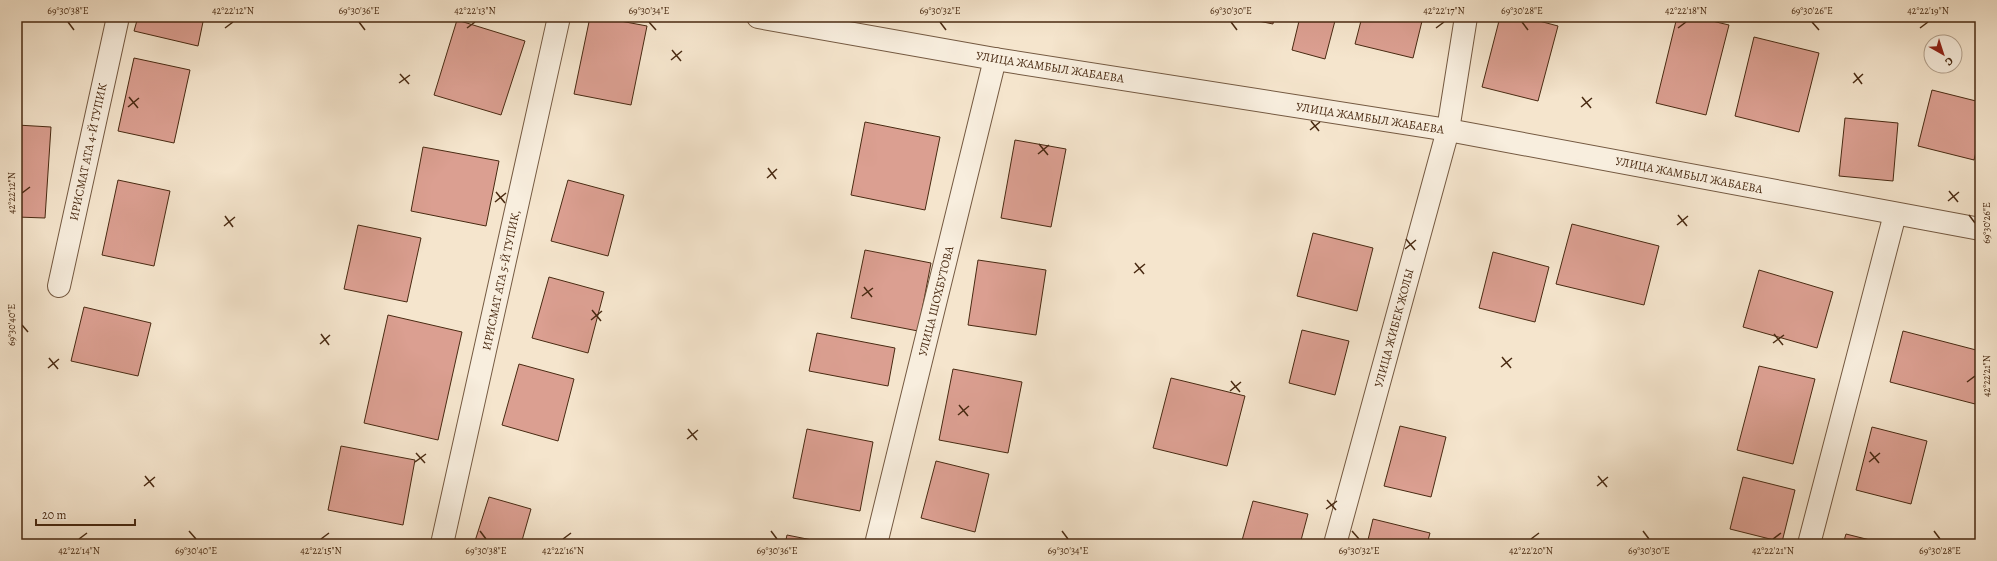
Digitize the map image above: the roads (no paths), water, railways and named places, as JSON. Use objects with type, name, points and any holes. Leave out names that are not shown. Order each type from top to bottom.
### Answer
[{"type":"street","name":"ИРИСМАТ АТА 4-Й ТУПИК","points":[[59,286],[118,17]]},
{"type":"street","name":"ИРИСМАТ АТА 5-Й ТУПИК,","points":[[442,544],[559,17]]},
{"type":"street","name":"УЛИЦА ЖАМБЫЛ ЖАБАЕВА","points":[[758,17],[995,59],[1448,130],[1980,229]]},
{"type":"street","name":"УЛИЦА ЖИБЕК ЖОЛЫ","points":[[1335,544],[1448,130],[1466,17]]},
{"type":"street","name":"УЛИЦА ШОХБУТОВА","points":[[876,544],[995,59]]},
{"type":"street","points":[[1809,544],[1895,214]]}]
